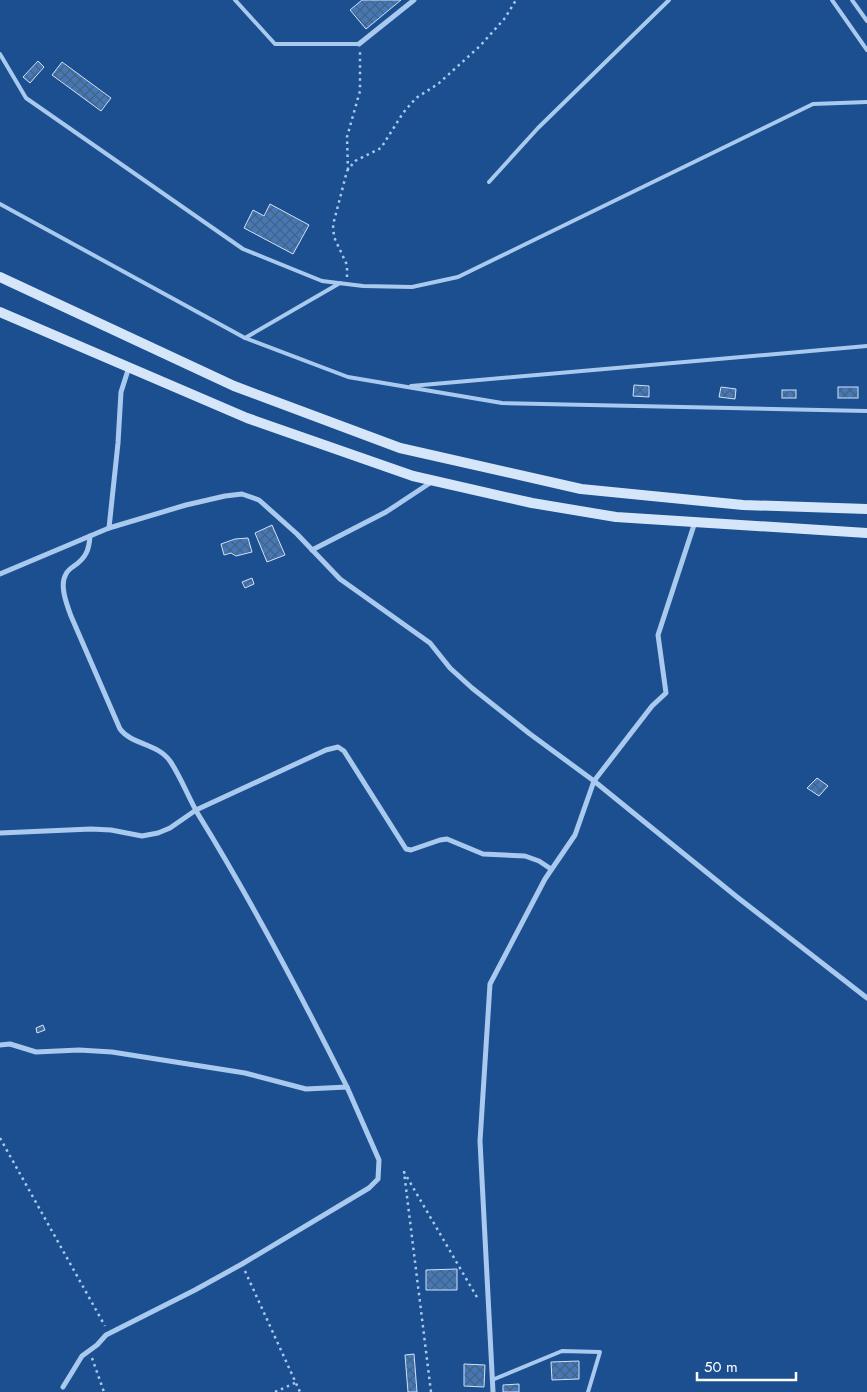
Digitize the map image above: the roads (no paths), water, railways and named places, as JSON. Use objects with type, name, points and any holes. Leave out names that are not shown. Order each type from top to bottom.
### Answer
[{"type":"main road","points":[[0,278],[234,386],[400,448],[582,489],[743,505],[867,509]]},
{"type":"main road","points":[[0,312],[247,418],[413,476],[532,503],[616,517],[867,533]]},
{"type":"street","points":[[359,44],[414,0]]},
{"type":"street","points":[[109,528],[121,392],[129,367]]},
{"type":"street","points":[[312,550],[386,512],[434,481]]},
{"type":"street","points":[[0,574],[109,528],[186,505],[242,494],[259,500],[340,579],[430,643],[450,668],[472,688],[594,781],[729,891],[867,998]]},
{"type":"street","points":[[493,1392],[480,1141],[490,984],[544,879],[575,836],[594,781],[652,706],[666,693],[658,635],[695,522]]},
{"type":"street","points":[[63,1387],[82,1356],[109,1334],[242,1264],[369,1188],[378,1179],[379,1160],[347,1087],[310,1013],[270,938],[169,760],[154,747],[125,736],[120,729],[66,604],[64,579],[69,570],[87,553],[90,536]]},
{"type":"street","points":[[0,833],[91,829],[111,830],[142,836],[158,833],[170,828],[196,810],[326,750],[338,747],[344,751],[406,849],[412,850],[447,839],[483,854],[525,856],[539,861],[551,869]]},
{"type":"street","points":[[0,1045],[10,1044],[36,1052],[79,1050],[112,1052],[245,1073],[306,1089],[347,1087]]},
{"type":"lane","points":[[235,0],[275,44],[359,44]]},
{"type":"lane","points":[[489,182],[538,128],[669,0]]},
{"type":"lane","points":[[832,0],[867,50]]},
{"type":"lane","points":[[852,0],[867,21]]},
{"type":"lane","points":[[0,54],[26,98],[243,249],[322,281],[348,284],[412,286],[458,277],[813,104],[867,102]]},
{"type":"lane","points":[[0,204],[245,338],[348,377],[502,403],[867,411]]},
{"type":"lane","points":[[245,338],[340,283]]},
{"type":"lane","points":[[405,387],[867,346]]},
{"type":"lane","points":[[492,1380],[562,1351],[600,1352],[588,1392]]}]
